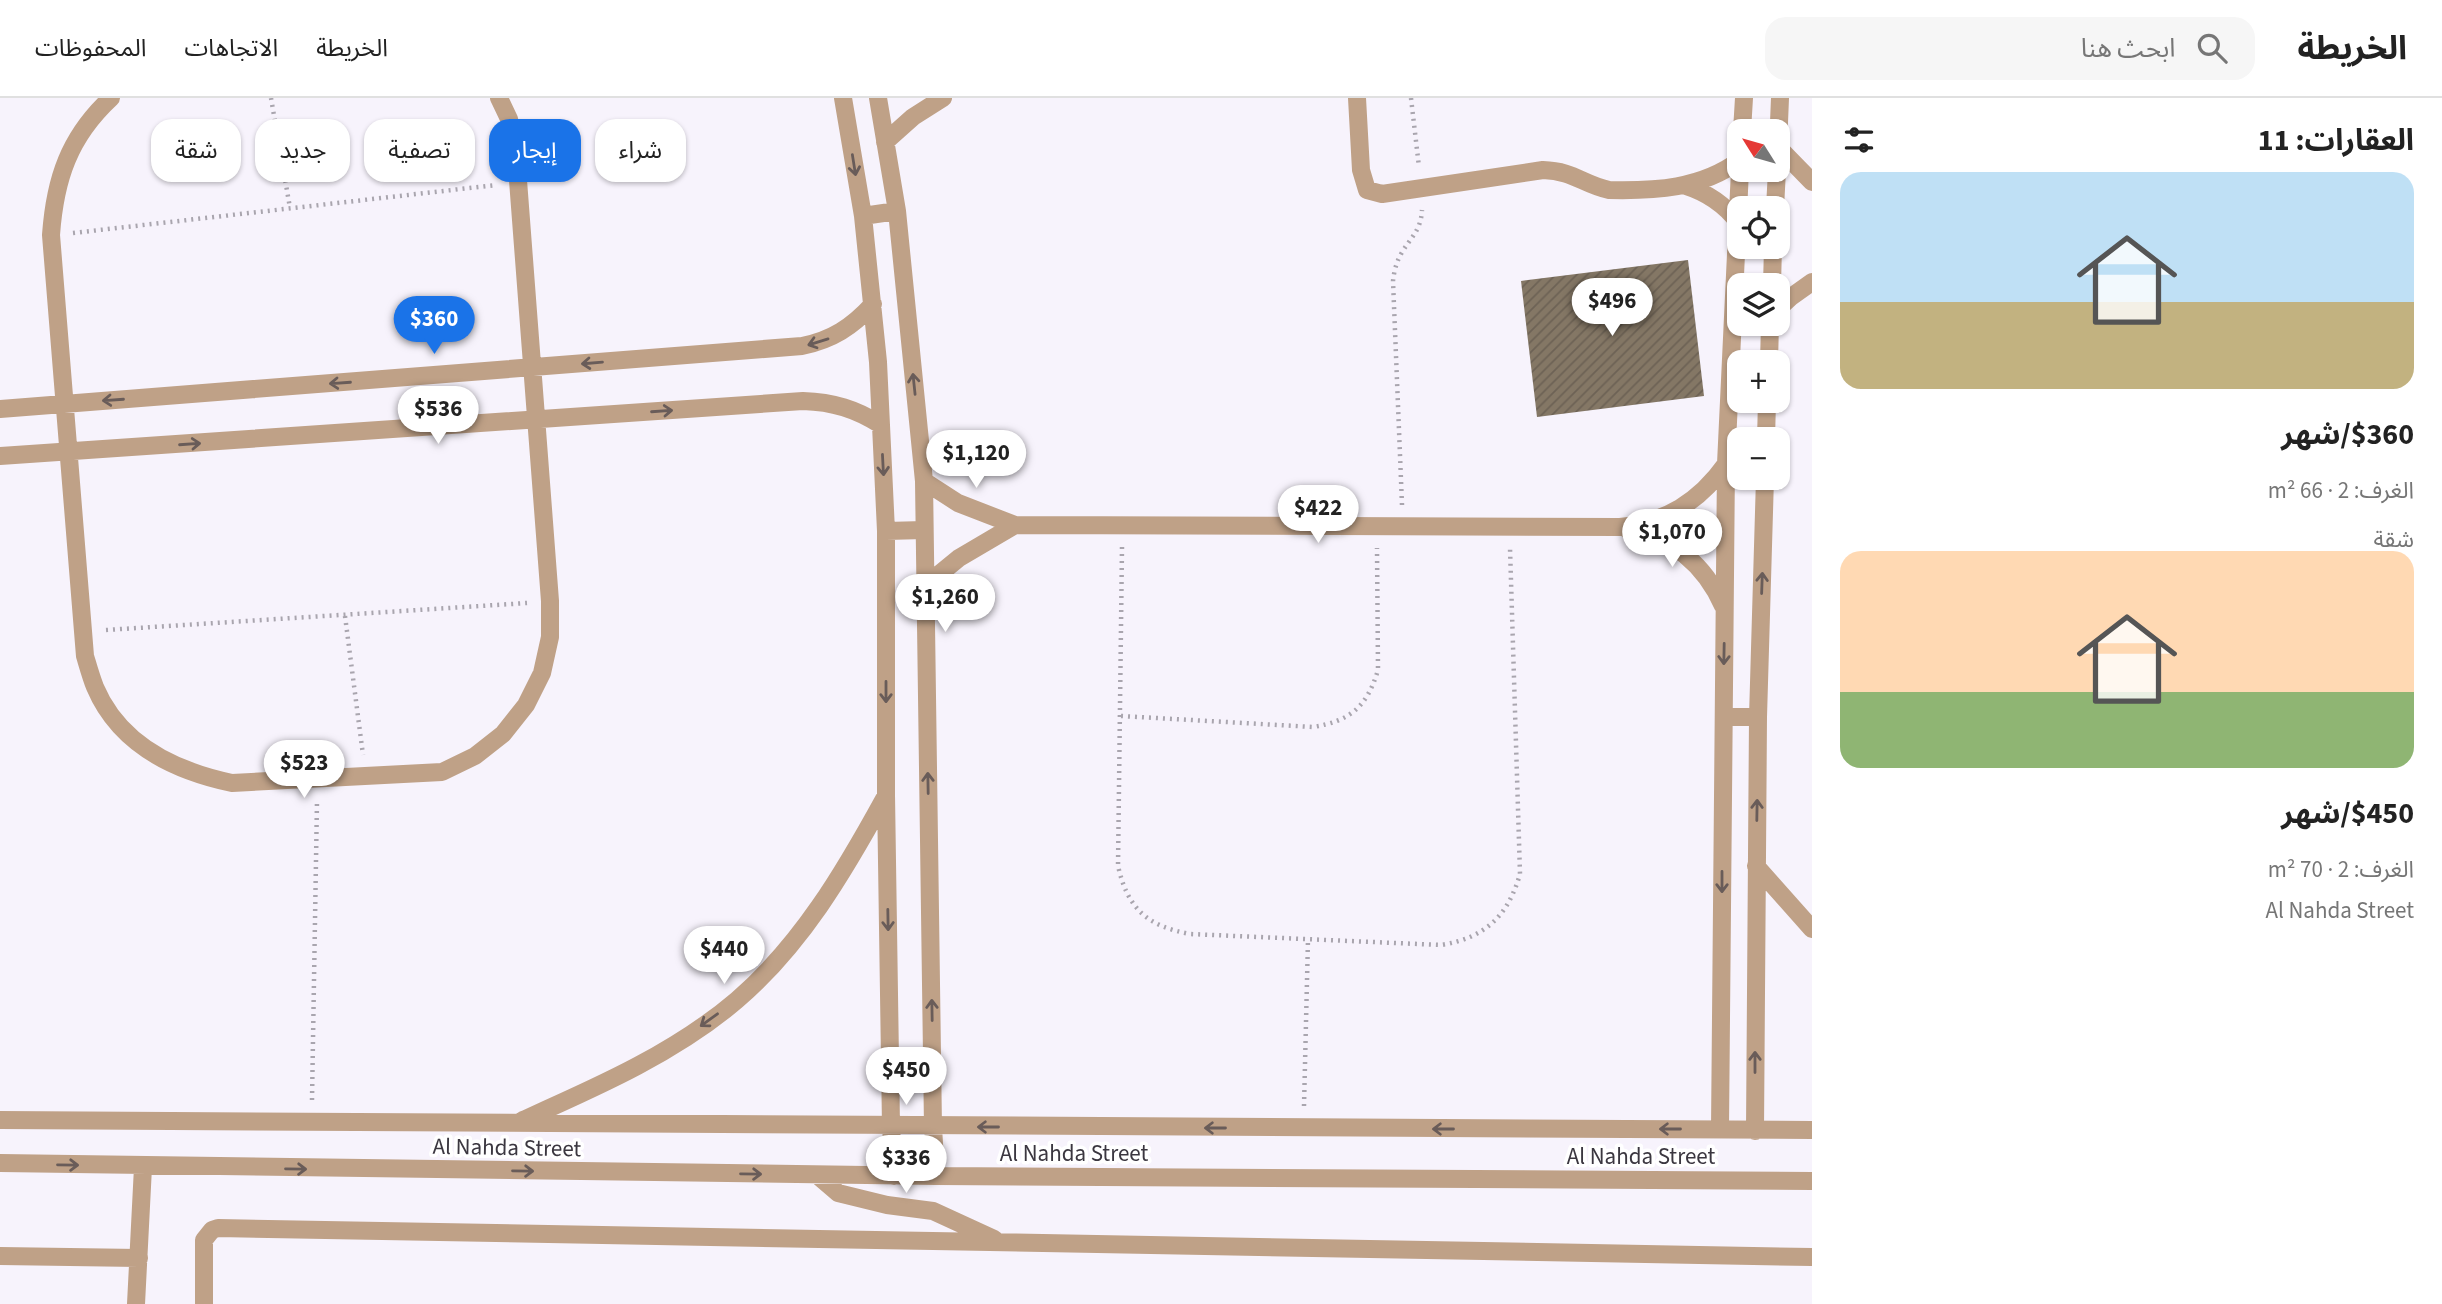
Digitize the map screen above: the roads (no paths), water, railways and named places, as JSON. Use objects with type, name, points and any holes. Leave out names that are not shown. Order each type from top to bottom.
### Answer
[{"type":"street","points":[[111,98],[96,112],[76,139],[62,169],[54,202],[51,235],[85,656],[96,688],[114,718],[138,743],[166,763],[198,776],[232,783],[442,772],[475,756],[503,734],[526,705],[542,673],[550,637],[550,602],[537,420],[516,154],[509,118],[499,98]]},
{"type":"street","points":[[843,98],[863,216],[873,304],[881,425],[886,531],[886,796],[894,1176]]},
{"type":"street","points":[[878,98],[897,211],[924,481],[933,1127],[936,1176]]},
{"type":"street","points":[[885,142],[912,117],[943,98]]},
{"type":"street","points":[[1357,98],[1361,170],[1367,190],[1382,194],[1543,170],[1575,175],[1599,188],[1609,190],[1686,186],[1727,168]]},
{"type":"street","points":[[1743,119],[1744,98]]},
{"type":"street","points":[[1779,119],[1780,98]]},
{"type":"street","points":[[1790,159],[1812,182]]},
{"type":"street","points":[[1686,186],[1720,203],[1727,210]]},
{"type":"street","points":[[863,216],[897,211]]},
{"type":"street","points":[[1720,1129],[1726,464],[1736,259]]},
{"type":"street","points":[[1790,297],[1812,282]]},
{"type":"street","points":[[0,408],[802,346],[827,340],[849,328],[873,304]]},
{"type":"street","points":[[0,456],[803,401],[844,406],[881,425]]},
{"type":"street","points":[[924,481],[958,503],[1015,525],[1620,527],[1656,520],[1689,504],[1703,493],[1726,464]]},
{"type":"street","points":[[1755,1131],[1758,717],[1765,490]]},
{"type":"street","points":[[926,585],[959,558],[1015,525]]},
{"type":"street","points":[[1620,527],[1659,538],[1692,560],[1717,591],[1725,610]]},
{"type":"street","points":[[886,531],[924,530]]},
{"type":"street","points":[[1724,717],[1758,717]]},
{"type":"street","points":[[516,1124],[632,1069],[686,1037],[737,1000],[782,956],[821,906],[886,796]]},
{"type":"street","points":[[1756,866],[1812,929]]},
{"type":"street","points":[[0,1106],[28,1119]]},
{"type":"street","name":"Al Nahda Street","points":[[0,1120],[1812,1130]]},
{"type":"street","name":"Al Nahda Street","points":[[0,1163],[894,1176],[1812,1181]]},
{"type":"street","points":[[136,1304],[143,1167]]},
{"type":"street","points":[[817,1175],[838,1193],[887,1205],[933,1211],[1001,1242]]},
{"type":"street","points":[[204,1304],[204,1240],[212,1230],[218,1228],[1812,1257]]},
{"type":"street","points":[[0,1256],[139,1258]]}]
